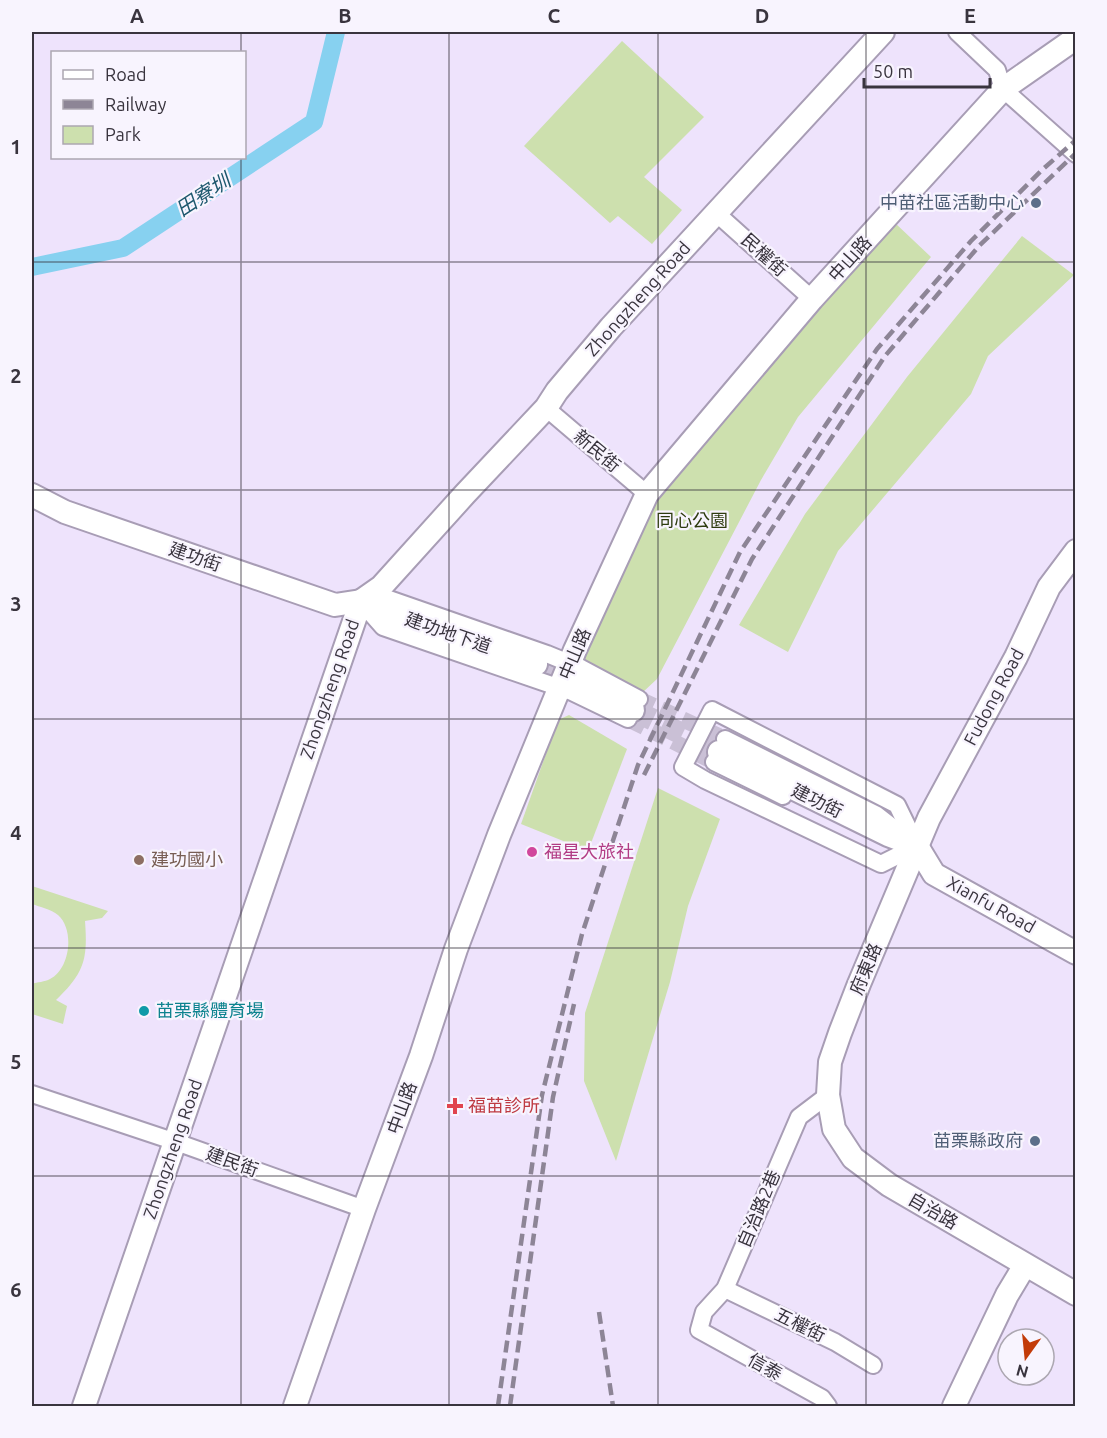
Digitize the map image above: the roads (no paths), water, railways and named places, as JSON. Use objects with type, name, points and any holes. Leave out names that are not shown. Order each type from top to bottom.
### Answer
[{"type":"street","name":"Zhongzheng Road","points":[[84,1407],[361,601],[381,587],[546,408],[556,391],[611,327],[883,32]]},
{"type":"street","points":[[957,32],[997,70],[1003,89],[1076,154]]},
{"type":"street","name":"中山路","points":[[296,1407],[364,1209],[421,1056],[456,949],[499,835],[647,494],[812,299],[1003,89],[1076,38]]},
{"type":"street","name":"民權街","points":[[715,212],[812,299]]},
{"type":"street","name":"新民街","points":[[546,408],[647,494]]},
{"type":"street","name":"建功街","points":[[32,495],[65,512],[335,605],[361,601]]},
{"type":"street","name":"Fudong Road","points":[[917,846],[929,818],[1016,657],[1049,587],[1076,551]]},
{"type":"street","points":[[361,601],[389,599],[569,677],[634,709]]},
{"type":"street","points":[[361,601],[383,627],[531,677],[569,677]]},
{"type":"street","name":"建功地下道","points":[[361,601],[536,663]]},
{"type":"street","points":[[712,710],[897,805],[917,846],[882,864],[705,780],[683,767],[712,710]]},
{"type":"street","name":"建功街","points":[[719,751],[888,835],[917,846]]},
{"type":"street","name":"Xianfu Road","points":[[917,846],[934,874],[1076,953]]},
{"type":"street","name":"府東路","points":[[828,1095],[830,1062],[840,1033],[917,846]]},
{"type":"street","name":"建民街","points":[[32,1094],[364,1209]]},
{"type":"street","name":"自治路","points":[[828,1095],[834,1129],[854,1158],[889,1185],[1076,1294]]},
{"type":"street","name":"自治路2巷","points":[[699,1330],[704,1312],[725,1289],[799,1117],[828,1095]]},
{"type":"street","points":[[954,1407],[1007,1295],[1025,1265]]},
{"type":"street","name":"五權街","points":[[725,1289],[835,1342],[873,1365]]},
{"type":"street","name":"信泰","points":[[699,1330],[822,1398],[828,1407]]},
{"type":"waterway","name":"田寮圳","points":[[32,267],[123,248],[314,122],[336,32]]},
{"type":"tunnel","points":[[536,664],[577,680]]},
{"type":"tunnel","points":[[639,699],[725,739]]},
{"type":"tunnel","points":[[633,710],[719,752]]},
{"type":"tunnel","points":[[630,720],[714,762]]},
{"type":"railway","points":[[498,1406],[542,1095],[582,934],[638,765],[740,552],[877,349],[971,241],[1042,170],[1076,140]]},
{"type":"railway","points":[[644,775],[752,559],[885,356],[979,246],[1076,153]]},
{"type":"railway","points":[[510,1406],[553,1097],[574,1004]]},
{"type":"railway","points":[[599,1312],[613,1406]]},
{"type":"place","name":"中苗社區活動中心","points":[[1036,203]]},
{"type":"place","name":"福星大旅社","points":[[532,852]]},
{"type":"place","name":"建功國小","points":[[139,860]]},
{"type":"place","name":"苗栗縣體育場","points":[[144,1011]]},
{"type":"place","name":"福苗診所","points":[[455,1106]]},
{"type":"place","name":"苗栗縣政府","points":[[1035,1141]]},
{"type":"park label","name":"同心公園","points":[[692,521]]}]
